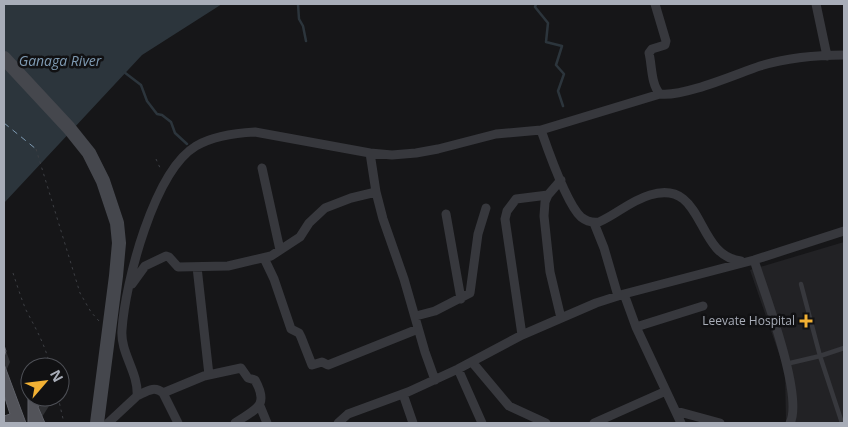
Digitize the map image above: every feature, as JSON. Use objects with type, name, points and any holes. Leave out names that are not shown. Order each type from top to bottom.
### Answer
[{"type":"main road","points":[[4,58],[69,128],[88,153],[103,181],[117,223],[119,242],[117,267],[97,423]]},
{"type":"street","points":[[655,4],[666,41],[665,45],[651,50],[649,53],[654,83],[660,94]]},
{"type":"street","points":[[816,4],[827,56]]},
{"type":"street","points":[[137,396],[136,383],[122,331],[128,290],[138,250],[166,180],[186,155],[204,142],[238,133],[255,132],[269,133],[370,153],[392,155],[416,153],[438,150],[496,134],[541,130],[660,94],[679,92],[763,65],[844,55]]},
{"type":"street","points":[[541,130],[561,180],[575,210],[581,217],[594,223],[606,219],[631,202],[651,195],[672,192],[679,195],[689,205],[712,243],[722,255],[731,260],[750,261]]},
{"type":"street","points":[[370,153],[376,192],[388,237],[404,279],[435,380]]},
{"type":"street","points":[[262,168],[280,250]]},
{"type":"street","points":[[561,180],[548,195],[545,202],[544,216],[550,272],[561,318]]},
{"type":"street","points":[[128,290],[145,266],[166,256],[172,259],[178,267],[197,267],[228,266],[275,254],[300,237],[310,223],[325,208],[351,198],[376,192]]},
{"type":"street","points":[[522,335],[505,219],[507,212],[516,199],[548,195]]},
{"type":"street","points":[[416,316],[435,311],[461,299],[471,292],[478,234],[486,208]]},
{"type":"street","points":[[446,214],[461,299]]},
{"type":"street","points":[[594,223],[621,295],[681,423]]},
{"type":"street","points":[[338,423],[348,414],[403,394],[458,370],[522,335],[621,295],[750,261],[844,231]]},
{"type":"street","points":[[264,258],[274,279],[291,329],[298,332],[301,337],[312,365],[322,362],[328,364],[418,329]]},
{"type":"street","points":[[750,261],[786,364],[794,409],[790,423]]},
{"type":"street","points":[[197,267],[209,375]]},
{"type":"street","points":[[636,327],[703,306]]},
{"type":"street","points":[[472,362],[509,406],[546,423]]},
{"type":"street","points":[[163,393],[209,375],[241,368],[248,378],[256,380],[261,390],[262,400],[260,406],[235,423]]},
{"type":"street","points":[[458,370],[482,423]]},
{"type":"street","points":[[108,423],[137,396],[155,389],[163,393],[178,423]]},
{"type":"street","points":[[594,423],[666,391]]},
{"type":"street","points":[[403,394],[413,423]]},
{"type":"street","points":[[260,406],[267,423]]},
{"type":"street","points":[[676,411],[720,423]]},
{"type":"lane","points":[[801,284],[820,356],[842,423]]},
{"type":"lane","points":[[786,364],[844,348]]},
{"type":"lane","points":[[838,410],[844,408]]},
{"type":"path","points":[[36,149],[80,293],[91,312],[102,323]]},
{"type":"path","points":[[156,159],[166,180]]},
{"type":"path","points":[[13,273],[48,357]]},
{"type":"path","points":[[60,407],[64,423]]},
{"type":"shaded area","name":"Leevate Hospital","points":[[844,242],[844,423],[786,423],[785,371],[750,270]]},
{"type":"water","name":"Ganaga River","points":[[4,4],[222,4],[142,55],[4,203]]},
{"type":"building","points":[[4,364],[26,423],[4,423],[4,416],[10,414],[4,395]]},
{"type":"building","points":[[28,407],[38,407],[45,423],[28,423]]},
{"type":"waterway","points":[[298,4],[299,19],[303,26],[306,41]]},
{"type":"waterway","points":[[536,4],[535,7],[548,23],[546,42],[562,46],[556,65],[564,74],[558,91],[563,106]]},
{"type":"waterway","points":[[124,72],[141,85],[147,101],[157,114],[162,115],[171,122],[175,133],[187,144]]},
{"type":"ferry route","points":[[4,123],[36,149]]},
{"type":"place","name":"Leevate Hospital","points":[[806,321]]}]
